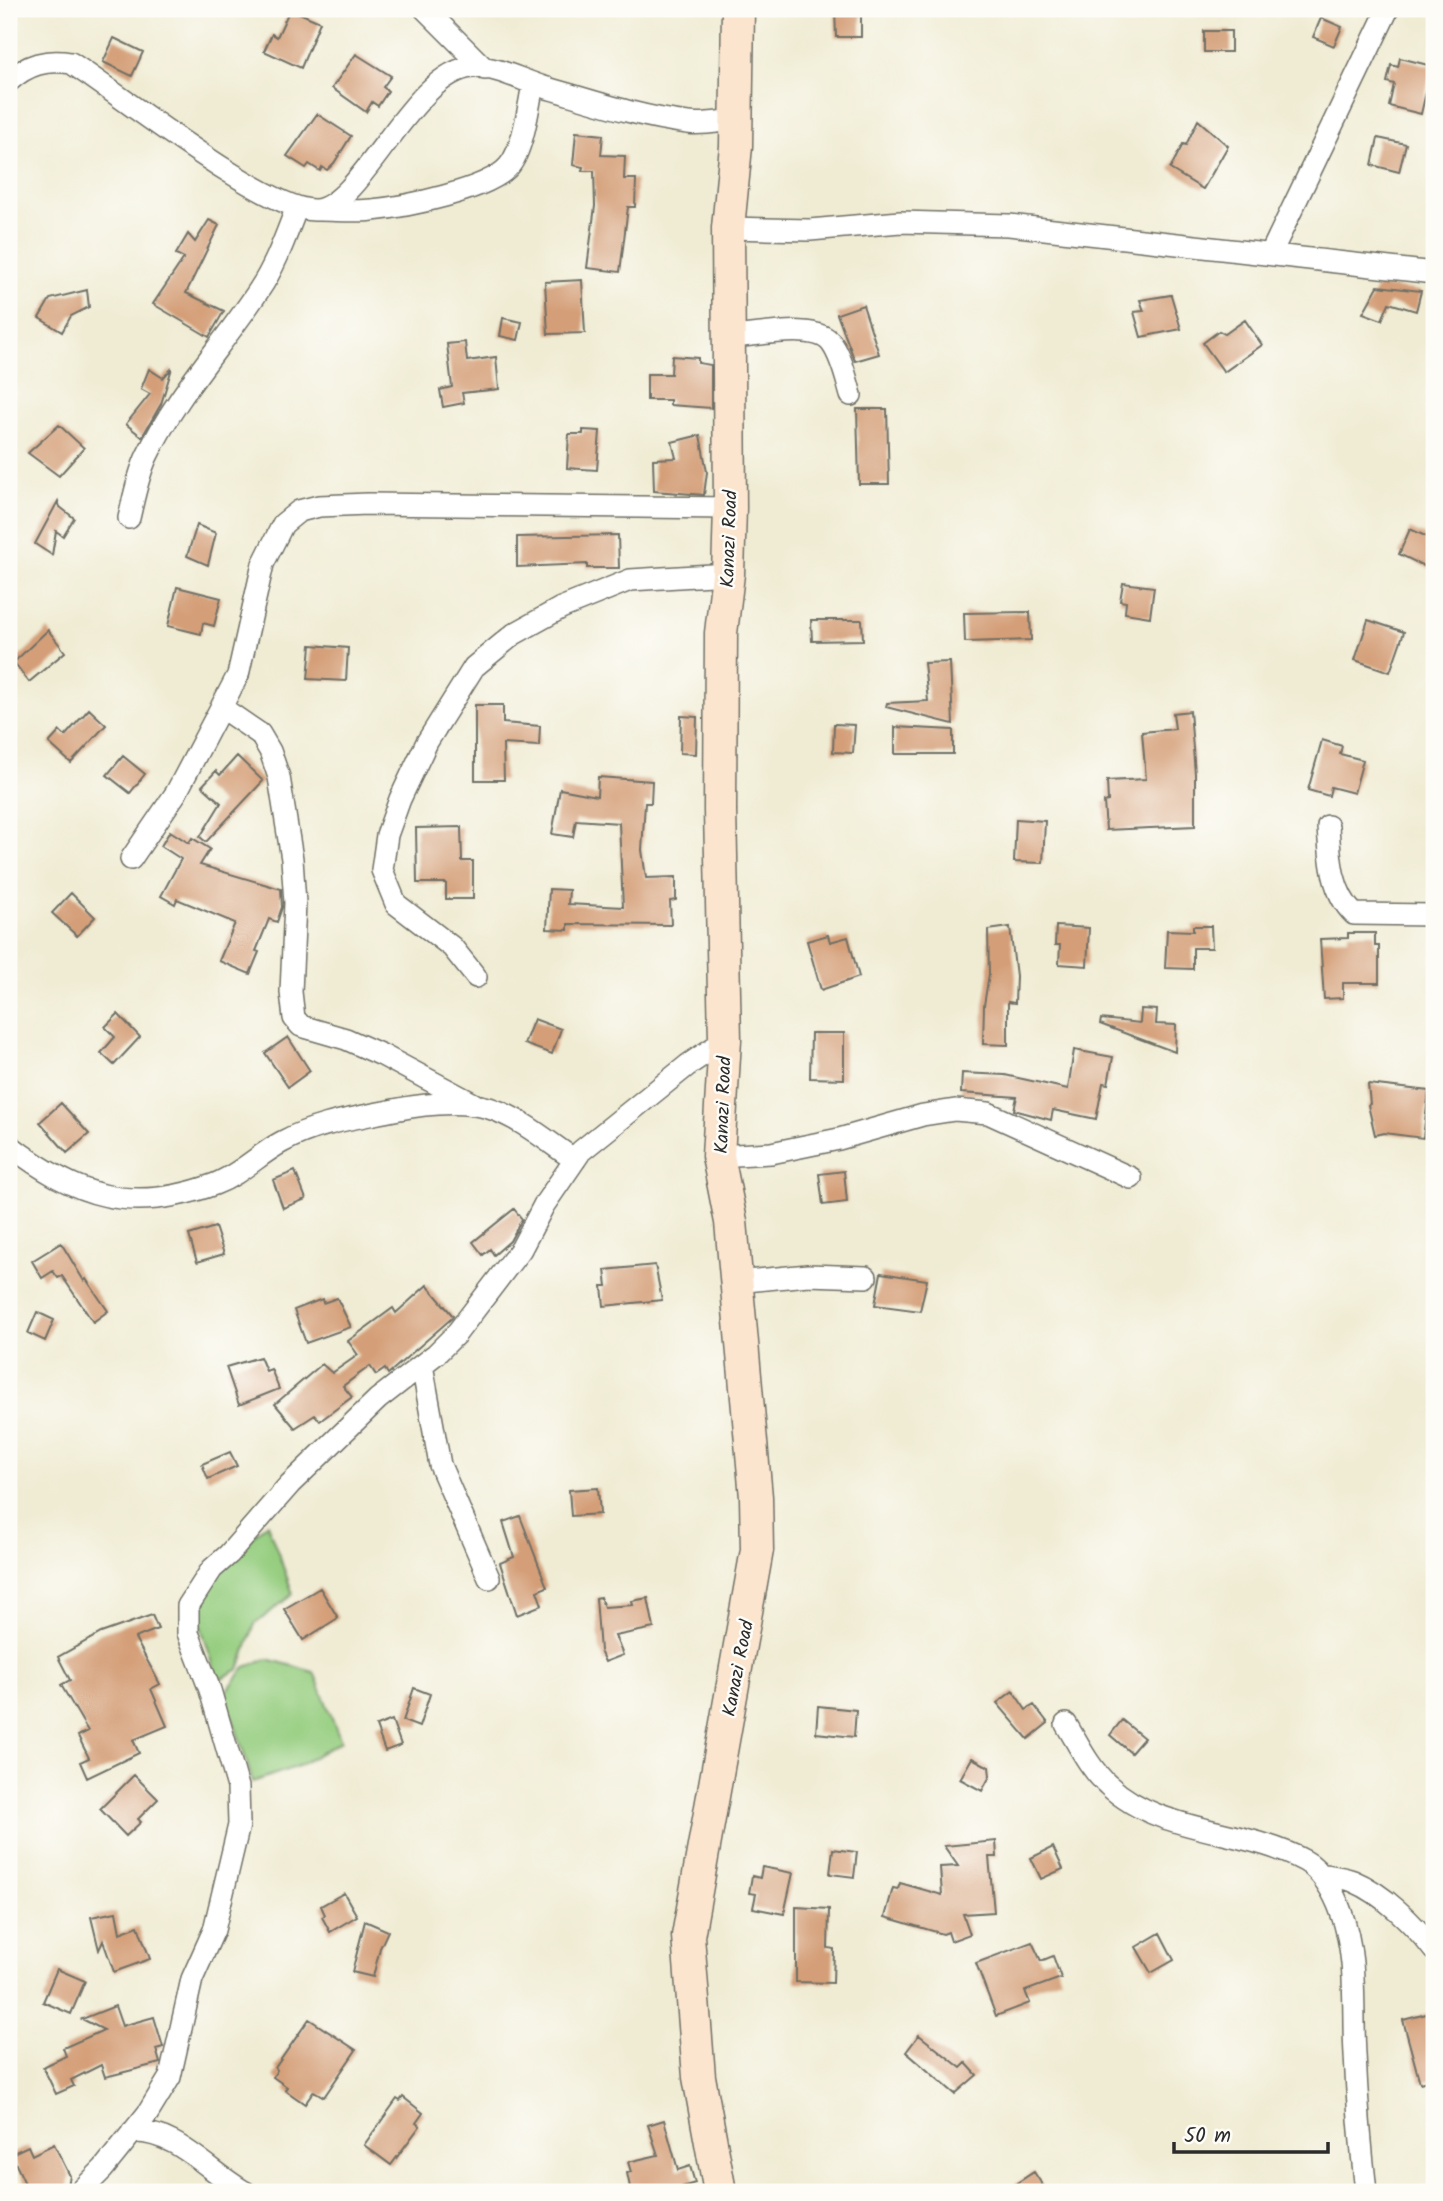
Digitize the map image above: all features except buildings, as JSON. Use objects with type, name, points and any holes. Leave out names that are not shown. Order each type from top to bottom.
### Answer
[{"type":"main road","name":"Kanazi Road","points":[[720,2192],[699,2077],[688,1936],[757,1550],[756,1497],[736,1282],[730,1222],[718,1156],[725,1041],[720,810],[721,633],[728,574],[730,508],[728,228],[736,120],[738,9]]},
{"type":"street","points":[[425,9],[485,69]]},
{"type":"street","points":[[1271,253],[1388,9]]},
{"type":"street","points":[[9,81],[39,63],[50,60],[71,63],[238,177],[306,208],[373,210],[475,186],[495,177],[510,166],[523,128],[533,84]]},
{"type":"street","points":[[129,518],[146,459],[159,432],[175,404],[260,289],[285,239],[306,208],[330,205],[349,187],[421,99],[440,81],[464,69],[485,69],[622,110],[691,123],[736,120]]},
{"type":"street","points":[[728,228],[810,230],[900,222],[1009,225],[1434,273]]},
{"type":"street","points":[[728,337],[792,332],[811,332],[824,336],[837,353],[851,395]]},
{"type":"street","points":[[131,859],[176,793],[238,675],[263,564],[283,524],[299,511],[319,506],[368,504],[730,508]]},
{"type":"street","points":[[476,977],[452,947],[396,904],[382,870],[387,835],[400,799],[427,742],[474,667],[513,634],[561,608],[630,580],[728,574]]},
{"type":"street","points":[[222,708],[260,734],[270,751],[279,776],[292,859],[295,903],[291,992],[294,1017],[301,1026],[346,1039],[383,1055],[477,1105],[521,1123],[575,1160]]},
{"type":"street","points":[[1328,826],[1335,880],[1344,904],[1354,914],[1434,915]]},
{"type":"street","points":[[80,2192],[103,2169],[148,2113],[170,2077],[192,1979],[214,1930],[239,1825],[238,1787],[210,1690],[188,1633],[188,1606],[212,1569],[290,1485],[378,1399],[456,1334],[521,1249],[544,1205],[581,1151],[664,1084],[725,1041]]},
{"type":"street","points":[[9,1145],[45,1172],[69,1185],[118,1200],[174,1194],[216,1184],[256,1162],[281,1142],[332,1122],[410,1107],[477,1105]]},
{"type":"street","points":[[718,1156],[771,1153],[839,1139],[922,1115],[955,1110],[988,1113],[1131,1178]]},
{"type":"street","points":[[736,1282],[808,1275],[866,1277]]},
{"type":"street","points":[[422,1365],[440,1465],[489,1578]]},
{"type":"street","points":[[1066,1724],[1108,1785],[1139,1806],[1178,1823],[1248,1840],[1306,1861],[1320,1874],[1341,1911],[1354,1972],[1354,2054],[1366,2192]]},
{"type":"street","points":[[1320,1874],[1353,1881],[1379,1898],[1411,1923],[1434,1950]]},
{"type":"street","points":[[132,2132],[146,2131],[180,2146],[245,2192]]},
{"type":"green space","points":[[267,1523],[293,1594],[255,1624],[239,1669],[218,1680],[195,1608],[224,1564]]},
{"type":"green space","points":[[268,1659],[314,1672],[341,1741],[298,1766],[253,1782],[225,1694],[245,1667]]}]
